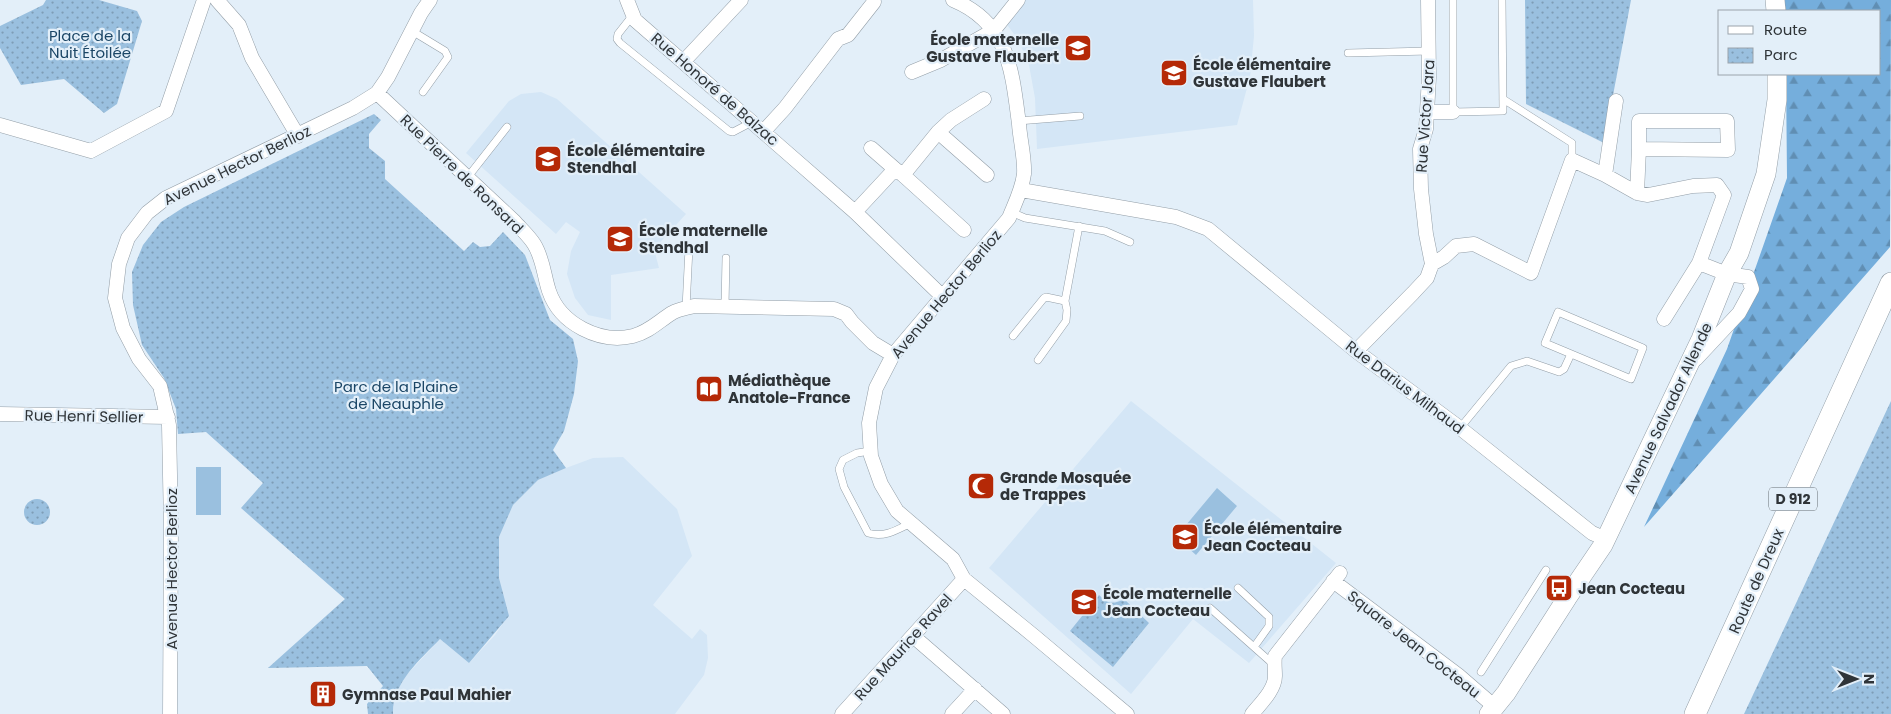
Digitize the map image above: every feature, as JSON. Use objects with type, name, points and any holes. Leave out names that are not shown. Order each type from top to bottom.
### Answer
[{"type":"main road","name":"Route de Dreux","points":[[1695,714],[1891,283]]},
{"type":"main road","name":"Route de Dreux","points":[[1702,714],[1891,308]]},
{"type":"street","points":[[0,125],[91,151],[166,111],[204,0]]},
{"type":"street","points":[[217,0],[239,25],[252,58],[298,136]]},
{"type":"street","name":"Avenue Hector Berlioz","points":[[170,714],[171,515],[168,416],[160,386],[139,359],[123,328],[115,298],[119,264],[128,238],[147,213],[166,198],[298,136],[354,108],[377,93],[388,77],[430,0]]},
{"type":"street","name":"Rue Honoré de Balzac","points":[[627,0],[635,20],[855,212],[942,296]]},
{"type":"street","points":[[683,62],[741,0]]},
{"type":"street","name":"Avenue Hector Berlioz","points":[[953,0],[966,5],[984,20],[994,30],[1003,46],[1014,79],[1024,172],[1021,190],[1009,218],[893,355],[876,388],[870,423],[871,451],[881,484],[898,511],[953,559],[964,579],[1127,714]]},
{"type":"street","points":[[912,72],[941,60],[994,30],[1018,0]]},
{"type":"street","name":"Rue Victor Jara","points":[[1428,0],[1428,112],[1426,129],[1420,149],[1421,189],[1426,234],[1432,264]]},
{"type":"street","points":[[764,132],[838,39],[848,36],[874,2]]},
{"type":"street","name":"Avenue Salvador Allende","points":[[1492,711],[1506,693],[1606,540],[1687,369],[1727,274],[1739,253],[1766,174],[1777,100],[1777,75]]},
{"type":"street","name":"Rue Pierre de Ronsard","points":[[377,93],[514,221],[534,244],[542,264],[549,292],[557,306],[580,328],[599,336],[619,338],[633,336],[647,331],[674,312],[694,306],[834,309],[846,314],[874,343],[893,355]]},
{"type":"street","points":[[855,212],[899,172],[951,120],[984,99]]},
{"type":"street","points":[[1605,175],[1616,101]]},
{"type":"street","points":[[1428,112],[1453,112]]},
{"type":"street","points":[[1637,193],[1639,121],[1727,121],[1728,150],[1639,148]]},
{"type":"street","points":[[938,132],[986,175]]},
{"type":"street","points":[[871,148],[964,230]]},
{"type":"street","points":[[1356,351],[1414,293],[1427,278],[1432,264],[1444,258],[1456,246],[1474,244],[1531,273],[1572,160],[1605,175],[1637,193],[1648,195],[1692,186],[1717,185],[1724,195],[1699,263],[1664,319]]},
{"type":"street","name":"Rue Darius Milhaud","points":[[1021,190],[1176,217],[1208,229],[1356,351],[1460,428],[1592,533],[1606,540]]},
{"type":"street","points":[[1687,369],[1739,313],[1752,289],[1748,277],[1727,274],[1699,263]]},
{"type":"street","name":"Rue Henri Sellier","points":[[0,414],[168,416]]},
{"type":"street","name":"Square Jean Cocteau","points":[[1274,665],[1275,656],[1337,577],[1458,675],[1492,711]]},
{"type":"street","name":"Rue Maurice Ravel","points":[[842,714],[964,579]]},
{"type":"street","points":[[913,636],[1003,714]]},
{"type":"street","points":[[1252,714],[1272,688],[1275,677],[1274,665]]},
{"type":"street","points":[[952,714],[975,689]]},
{"type":"lane","points":[[1454,0],[1453,112],[1503,111],[1502,0]]},
{"type":"lane","points":[[633,15],[618,34],[617,39],[620,43],[729,131],[733,132],[752,122]]},
{"type":"lane","points":[[412,30],[445,51],[448,57],[423,92]]},
{"type":"lane","points":[[1348,52],[1429,51]]},
{"type":"lane","points":[[1503,99],[1572,143],[1572,160]]},
{"type":"lane","points":[[1018,121],[1080,116]]},
{"type":"lane","points":[[467,178],[507,126]]},
{"type":"lane","points":[[1012,212],[1025,218],[1106,231],[1130,242]]},
{"type":"lane","points":[[1038,360],[1066,321],[1067,310],[1065,301],[1079,226]]},
{"type":"lane","points":[[686,308],[689,248]]},
{"type":"lane","points":[[725,306],[726,258]]},
{"type":"lane","points":[[1013,336],[1044,298],[1065,301]]},
{"type":"lane","points":[[1558,312],[1643,348],[1630,379],[1571,354],[1545,343],[1558,312]]},
{"type":"lane","points":[[1460,428],[1511,366],[1527,361],[1559,372],[1564,369],[1571,354]]},
{"type":"lane","points":[[871,451],[857,453],[843,460],[839,469],[844,487],[868,534],[875,536],[888,534],[912,523]]},
{"type":"lane","points":[[1481,672],[1546,570]]},
{"type":"lane","points":[[1238,588],[1269,617],[1269,626],[1254,647]]},
{"type":"lane","points":[[1210,608],[1274,665]]},
{"type":"shaded area","name":"École élémentaire Gustave Flaubert","points":[[1024,0],[1253,0],[1254,36],[1250,77],[1237,125],[1037,149],[1035,98],[1029,65],[1018,39],[1004,21]]},
{"type":"shaded area","points":[[541,92],[557,99],[686,214],[654,249],[659,268],[611,275],[611,320],[588,315],[575,298],[567,274],[571,251],[580,232],[566,222],[556,234],[466,153],[509,101],[521,94]]},
{"type":"shaded area","name":"École élémentaire Jean Cocteau","points":[[1131,401],[1336,563],[1249,663],[1193,619],[1131,694],[989,568]]},
{"type":"shaded area","points":[[623,457],[677,509],[692,556],[653,605],[692,639],[700,629],[707,635],[708,658],[704,675],[675,714],[393,714],[392,706],[402,680],[440,639],[469,663],[495,635],[508,616],[499,578],[499,537],[513,505],[538,480],[593,458]]},
{"type":"green space","name":"Place de la Nuit Étoilée","points":[[46,0],[99,0],[137,11],[142,21],[117,104],[104,113],[64,79],[21,85],[0,48],[0,26],[43,5]]},
{"type":"green space","points":[[1525,0],[1631,0],[1604,143],[1526,104]]},
{"type":"green space","points":[[1784,0],[1891,0],[1890,247],[1644,527],[1727,349],[1787,178],[1786,75],[1881,75],[1881,10],[1786,10]]},
{"type":"green space","name":"Parc de la Plaine de Neauphle","points":[[374,114],[381,120],[369,134],[369,148],[385,161],[385,179],[464,251],[473,242],[480,247],[490,246],[503,232],[525,255],[550,320],[573,339],[578,361],[574,394],[564,431],[553,450],[566,468],[538,480],[513,505],[499,537],[499,578],[509,616],[469,663],[440,639],[402,682],[397,692],[393,714],[368,714],[367,704],[383,686],[367,666],[268,668],[345,599],[241,508],[263,483],[206,432],[178,434],[176,409],[164,378],[142,345],[133,305],[132,272],[143,245],[161,222],[184,207]]},
{"type":"green space","points":[[1891,401],[1891,714],[1744,714]]},
{"type":"green space","points":[[196,467],[221,467],[221,515],[196,515]]},
{"type":"green space","points":[[1217,488],[1237,506],[1196,555],[1176,537]]},
{"type":"green space","points":[[37,499],[46,503],[50,512],[46,521],[37,525],[28,521],[24,512],[28,503]]},
{"type":"green space","points":[[1099,595],[1111,603],[1124,599],[1149,623],[1113,667],[1070,631]]},
{"type":"place","name":"École maternelle Gustave Flaubert","points":[[1078,48]]},
{"type":"place","name":"École élémentaire Gustave Flaubert","points":[[1174,73]]},
{"type":"place","name":"École élémentaire Stendhal","points":[[548,159]]},
{"type":"place","name":"École maternelle Stendhal","points":[[620,239]]},
{"type":"place","name":"Médiathèque Anatole-France","points":[[709,389]]},
{"type":"place","name":"Grande Mosquée de Trappes","points":[[981,486]]},
{"type":"place","name":"École élémentaire Jean Cocteau","points":[[1185,537]]},
{"type":"place","name":"Jean Cocteau","points":[[1559,588]]},
{"type":"place","name":"École maternelle Jean Cocteau","points":[[1084,602]]},
{"type":"place","name":"Gymnase Paul Mahier","points":[[323,694]]}]
